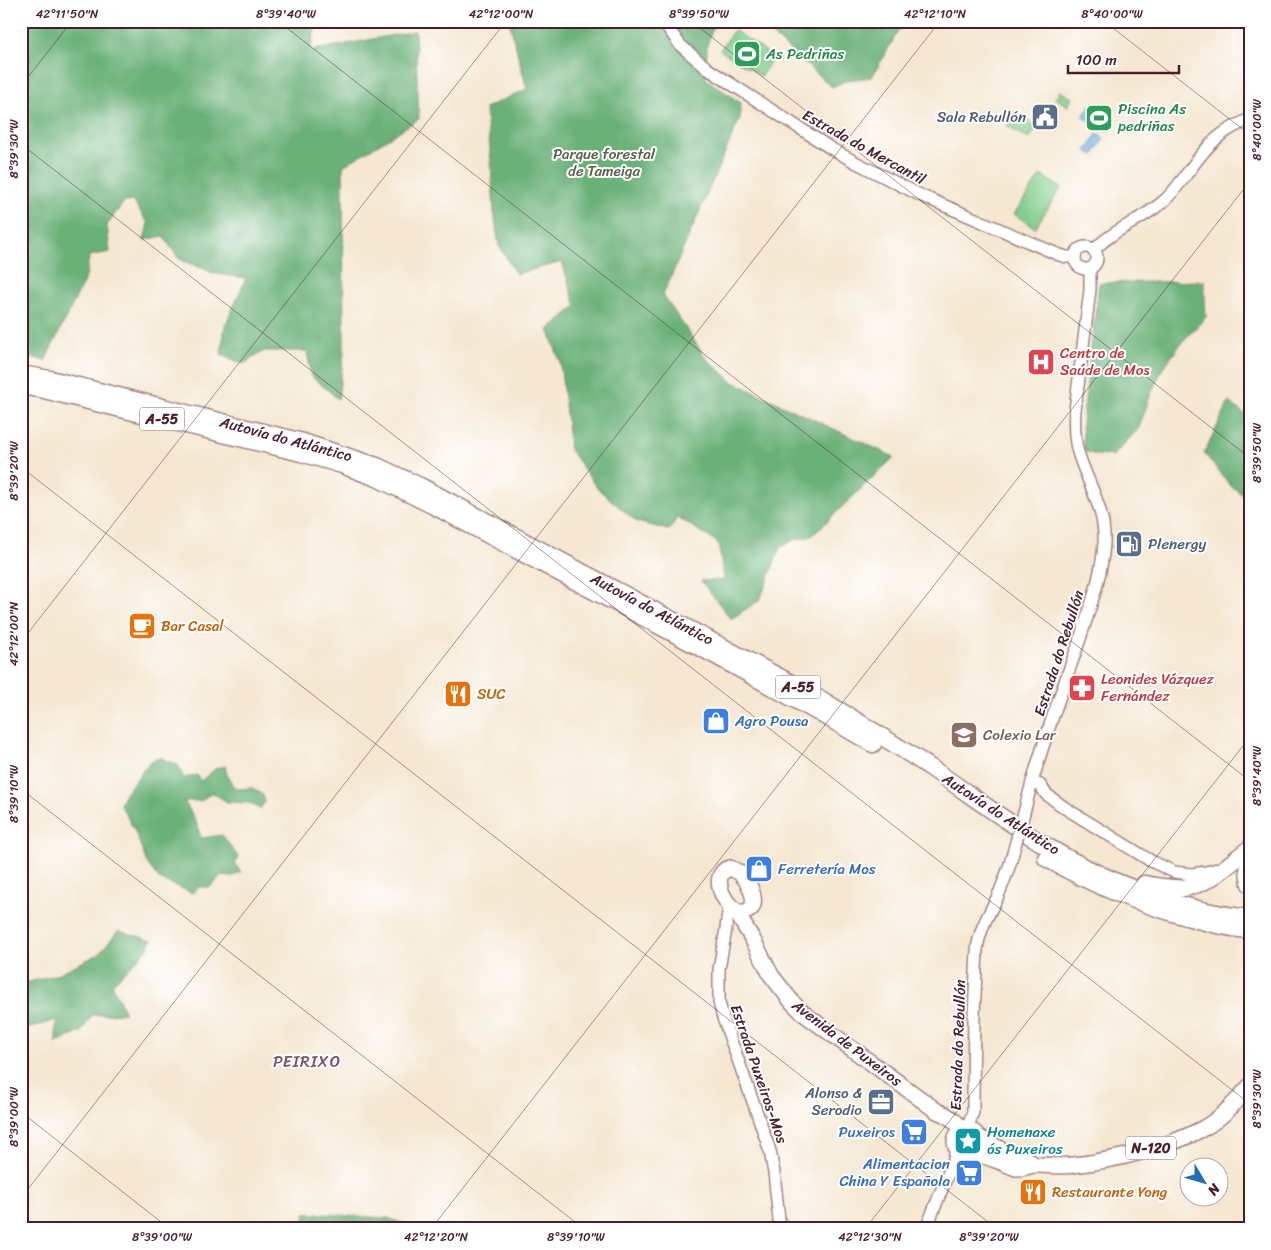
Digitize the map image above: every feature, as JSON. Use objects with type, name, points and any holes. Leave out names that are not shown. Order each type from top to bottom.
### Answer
[{"type":"highway","points":[[42,369],[100,391]]},
{"type":"highway","name":"Autovía do Atlántico","points":[[21,374],[50,379],[143,402],[342,460],[377,466],[420,486],[819,698],[925,764],[998,815],[1047,846],[1087,868],[1175,903],[1230,916],[1250,918]]},
{"type":"highway","name":"Autovía do Atlántico","points":[[21,386],[302,448]]},
{"type":"highway","points":[[143,402],[172,401]]},
{"type":"highway","name":"Autovía do Atlántico","points":[[342,460],[702,648],[830,719],[926,777],[1030,849],[1066,870],[1113,892],[1164,911],[1230,928],[1250,930]]},
{"type":"highway","points":[[1116,881],[1184,888],[1211,877],[1250,848]]},
{"type":"highway","points":[[1250,864],[1248,876],[1250,884]]},
{"type":"highway","name":"Avenida de Puxeiros","points":[[737,916],[781,990],[803,1013],[937,1111],[958,1123],[966,1142],[989,1157],[1016,1168],[1034,1165],[1073,1165],[1142,1151],[1173,1142],[1202,1129],[1223,1115],[1250,1086]]},
{"type":"highway","points":[[1230,928],[1250,934]]},
{"type":"street","name":"Estrada do Mercantil","points":[[663,21],[680,45],[708,69],[855,162],[922,196],[980,222],[1057,254],[1075,257]]},
{"type":"street","points":[[1093,251],[1110,236],[1164,201],[1180,185],[1201,155],[1213,142],[1230,129],[1250,119]]},
{"type":"street","points":[[1084,248],[1093,251],[1096,256],[1094,265],[1085,269],[1076,264],[1075,257],[1078,251],[1084,248]]},
{"type":"street","name":"Estrada do Rebullón","points":[[926,1229],[954,1159],[966,1142],[972,1112],[978,941],[1010,864],[1032,782],[1098,583],[1104,544],[1103,518],[1078,452],[1074,429],[1090,290],[1090,273],[1088,269]]},
{"type":"street","points":[[1032,782],[1040,785],[1046,794],[1065,808],[1151,861],[1174,872],[1192,874],[1228,865]]},
{"type":"street","name":"Estrada Puxeiros-Mos","points":[[737,916],[719,969],[719,1002],[770,1151],[780,1229]]},
{"type":"green space","points":[[21,21],[315,21],[316,26],[310,51],[415,31],[419,119],[343,166],[344,352],[338,399],[311,376],[307,351],[264,351],[243,364],[221,354],[225,326],[246,278],[216,274],[179,259],[163,236],[144,240],[148,223],[133,201],[124,202],[107,225],[110,252],[89,256],[86,277],[45,361],[21,354]]},
{"type":"green space","name":"Parque forestal de Tameiga","points":[[509,21],[715,21],[707,45],[706,79],[741,103],[740,118],[663,295],[706,358],[733,382],[894,457],[812,536],[794,540],[780,548],[760,600],[731,619],[701,581],[724,580],[718,543],[678,517],[669,530],[637,522],[597,488],[570,450],[560,361],[548,330],[576,306],[562,262],[516,274],[499,246],[494,212],[490,147],[485,108],[527,89]]},
{"type":"green space","points":[[756,21],[904,21],[872,77],[847,80],[832,87]]},
{"type":"green space","name":"As Pedriñas","points":[[734,30],[774,57],[761,76],[720,50]]},
{"type":"green space","points":[[1060,91],[1072,98],[1068,106],[1055,98]]},
{"type":"green space","points":[[1015,113],[1037,127],[1029,139],[1007,126]]},
{"type":"green space","points":[[1041,175],[1061,188],[1035,228],[1014,214]]},
{"type":"green space","points":[[1204,281],[1206,317],[1183,341],[1163,368],[1151,393],[1139,428],[1113,456],[1096,455],[1084,451],[1082,424],[1099,283]]},
{"type":"green space","points":[[1229,402],[1250,418],[1250,501],[1230,485],[1204,453]]},
{"type":"green space","points":[[162,758],[177,764],[183,778],[197,775],[201,781],[215,769],[225,766],[229,778],[236,789],[253,788],[263,795],[265,802],[260,809],[250,803],[227,802],[212,792],[201,801],[184,801],[195,819],[201,838],[222,835],[239,858],[235,864],[241,872],[231,877],[222,876],[210,887],[199,887],[192,893],[159,879],[147,863],[135,831],[120,804],[125,794],[150,761]]},
{"type":"green space","points":[[118,931],[152,940],[146,951],[112,984],[125,1013],[92,1015],[81,1032],[56,1043],[56,1020],[24,1030],[21,1033],[21,984],[55,975],[99,954]]},
{"type":"green space","points":[[306,1213],[388,1218],[419,1229],[301,1229]]},
{"type":"water","name":"Piscina As pedriñas","points":[[1090,105],[1114,119],[1107,131],[1083,117]]},
{"type":"water","name":"Piscina As pedriñas","points":[[1097,134],[1104,138],[1094,155],[1086,151]]},
{"type":"place","name":"As Pedriñas","points":[[747,54]]},
{"type":"place","name":"Sala Rebullón","points":[[1045,117]]},
{"type":"place","name":"Piscina As pedriñas","points":[[1099,118]]},
{"type":"place","name":"Centro de Saúde de Mos","points":[[1041,362]]},
{"type":"place","name":"Plenergy","points":[[1129,544]]},
{"type":"place","name":"Bar Casal","points":[[142,626]]},
{"type":"place","name":"Leonides Vázquez Fernández","points":[[1082,688]]},
{"type":"place","name":"SUC","points":[[458,694]]},
{"type":"place","name":"Agro Pousa","points":[[716,721]]},
{"type":"place","name":"Colexio Lar","points":[[964,735]]},
{"type":"place","name":"Ferretería Mos","points":[[759,869]]},
{"type":"place","name":"Alonso & Serodio","points":[[881,1102]]},
{"type":"place","name":"Puxeiros","points":[[914,1132]]},
{"type":"place","name":"Homenaxe ós Puxeiros","points":[[968,1141]]},
{"type":"place","name":"Alimentacion China Y Española","points":[[969,1173]]},
{"type":"place","name":"Restaurante Yong","points":[[1033,1192]]},
{"type":"district","name":"PEIRIXO","points":[[307,1061]]}]
